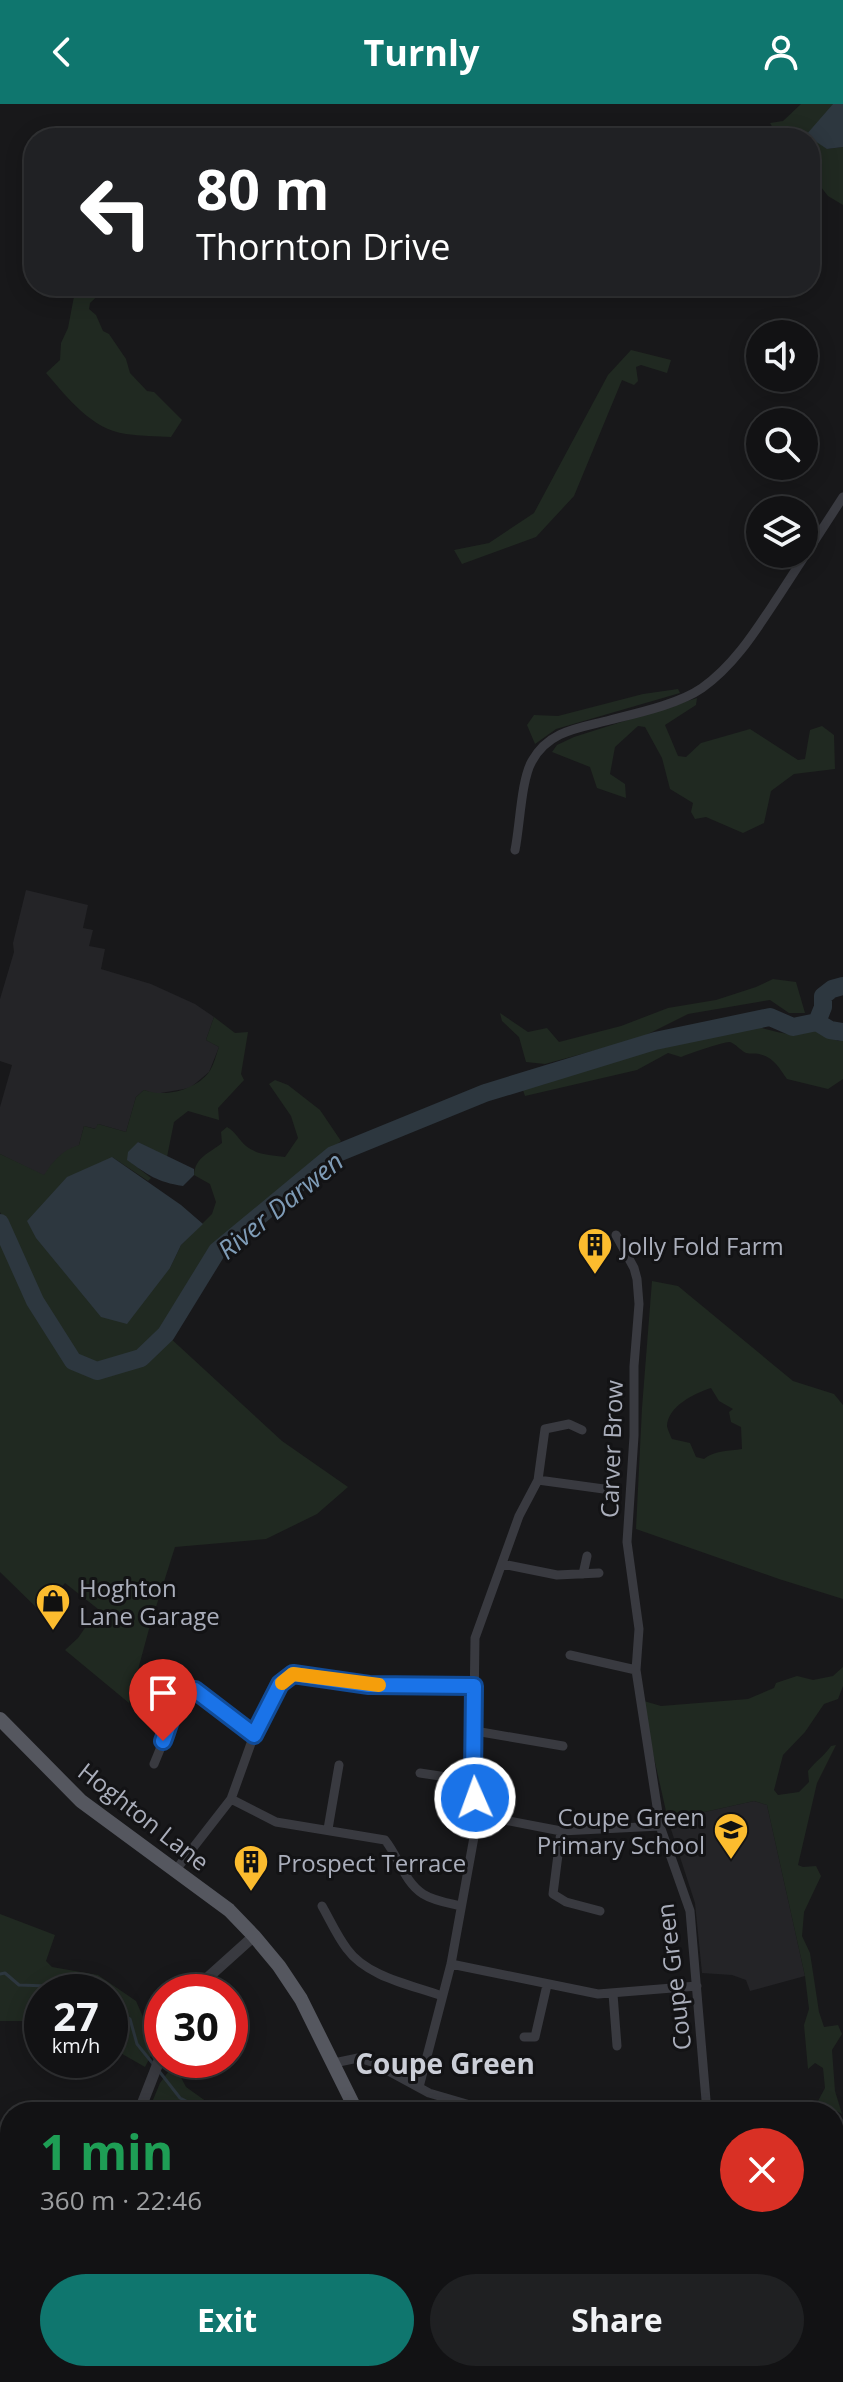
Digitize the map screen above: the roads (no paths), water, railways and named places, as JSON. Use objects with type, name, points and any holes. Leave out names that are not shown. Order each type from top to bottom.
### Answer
[{"type":"main road","name":"Hoghton Lane","points":[[0,1719],[81,1801],[229,1910],[254,1936],[301,1999],[352,2102]]},
{"type":"street","points":[[515,850],[527,774],[531,761],[541,748],[567,730],[647,710],[702,689],[750,639],[843,497]]},
{"type":"street","name":"Carver Brow","points":[[616,1235],[634,1268],[639,1304],[627,1542],[639,1629],[636,1670]]},
{"type":"street","points":[[419,2087],[451,1964],[478,1815],[473,1781],[475,1638],[519,1516],[538,1480],[545,1429],[569,1424],[582,1430]]},
{"type":"street","points":[[538,1480],[611,1490]]},
{"type":"street","points":[[583,1574],[587,1556]]},
{"type":"street","points":[[502,1564],[557,1575],[599,1573]]},
{"type":"street","points":[[570,1655],[636,1670]]},
{"type":"street","name":"Coupe Green","points":[[636,1670],[660,1826],[690,1911],[706,2102]]},
{"type":"street","points":[[175,1871],[231,1799],[254,1735],[280,1684],[293,1674],[369,1685],[474,1686]]},
{"type":"street","points":[[154,1764],[182,1696],[189,1691],[195,1690],[254,1735]]},
{"type":"street","points":[[475,1731],[563,1746]]},
{"type":"street","points":[[328,1829],[339,1765]]},
{"type":"street","points":[[420,1773],[473,1781]]},
{"type":"street","points":[[231,1799],[276,1822],[385,1840],[413,1886],[424,1895],[461,1906]]},
{"type":"street","points":[[478,1815],[561,1831],[660,1826]]},
{"type":"street","points":[[561,1831],[553,1894],[566,1902],[600,1911]]},
{"type":"street","points":[[322,1906],[348,1951],[366,1966],[442,1996]]},
{"type":"street","points":[[212,1974],[254,1936]]},
{"type":"street","points":[[451,1964],[598,1994],[697,1986]]},
{"type":"street","points":[[524,2037],[535,2037],[547,1985]]},
{"type":"street","points":[[613,1994],[617,2046]]},
{"type":"street","points":[[334,2063],[358,2058],[372,2062],[429,2093],[460,2102]]},
{"type":"street","points":[[143,2102],[152,2078]]},
{"type":"waterway","name":"River Darwen","points":[[817,1022],[823,1007],[823,996],[843,986]]},
{"type":"waterway","name":"River Darwen","points":[[0,1223],[35,1301],[73,1361],[97,1371],[141,1358],[166,1334],[217,1251],[333,1155],[485,1093],[655,1041],[770,1017],[793,1027],[817,1022],[830,1030],[843,1032]]},
{"type":"waterway","points":[[0,1974],[5,1973],[19,1985],[24,1985]]},
{"type":"waterway","points":[[128,2018],[137,2044],[144,2053]]},
{"type":"waterway","points":[[164,2078],[180,2098],[188,2102]]},
{"type":"place","name":"Jolly Fold Farm","points":[[595,1276]]},
{"type":"place","name":"Hoghton Lane Garage","points":[[53,1632]]},
{"type":"place","name":"Coupe Green Primary School","points":[[731,1861]]},
{"type":"place","name":"Prospect Terrace","points":[[251,1893]]},
{"type":"district","name":"Coupe Green","points":[[445,2063]]}]
